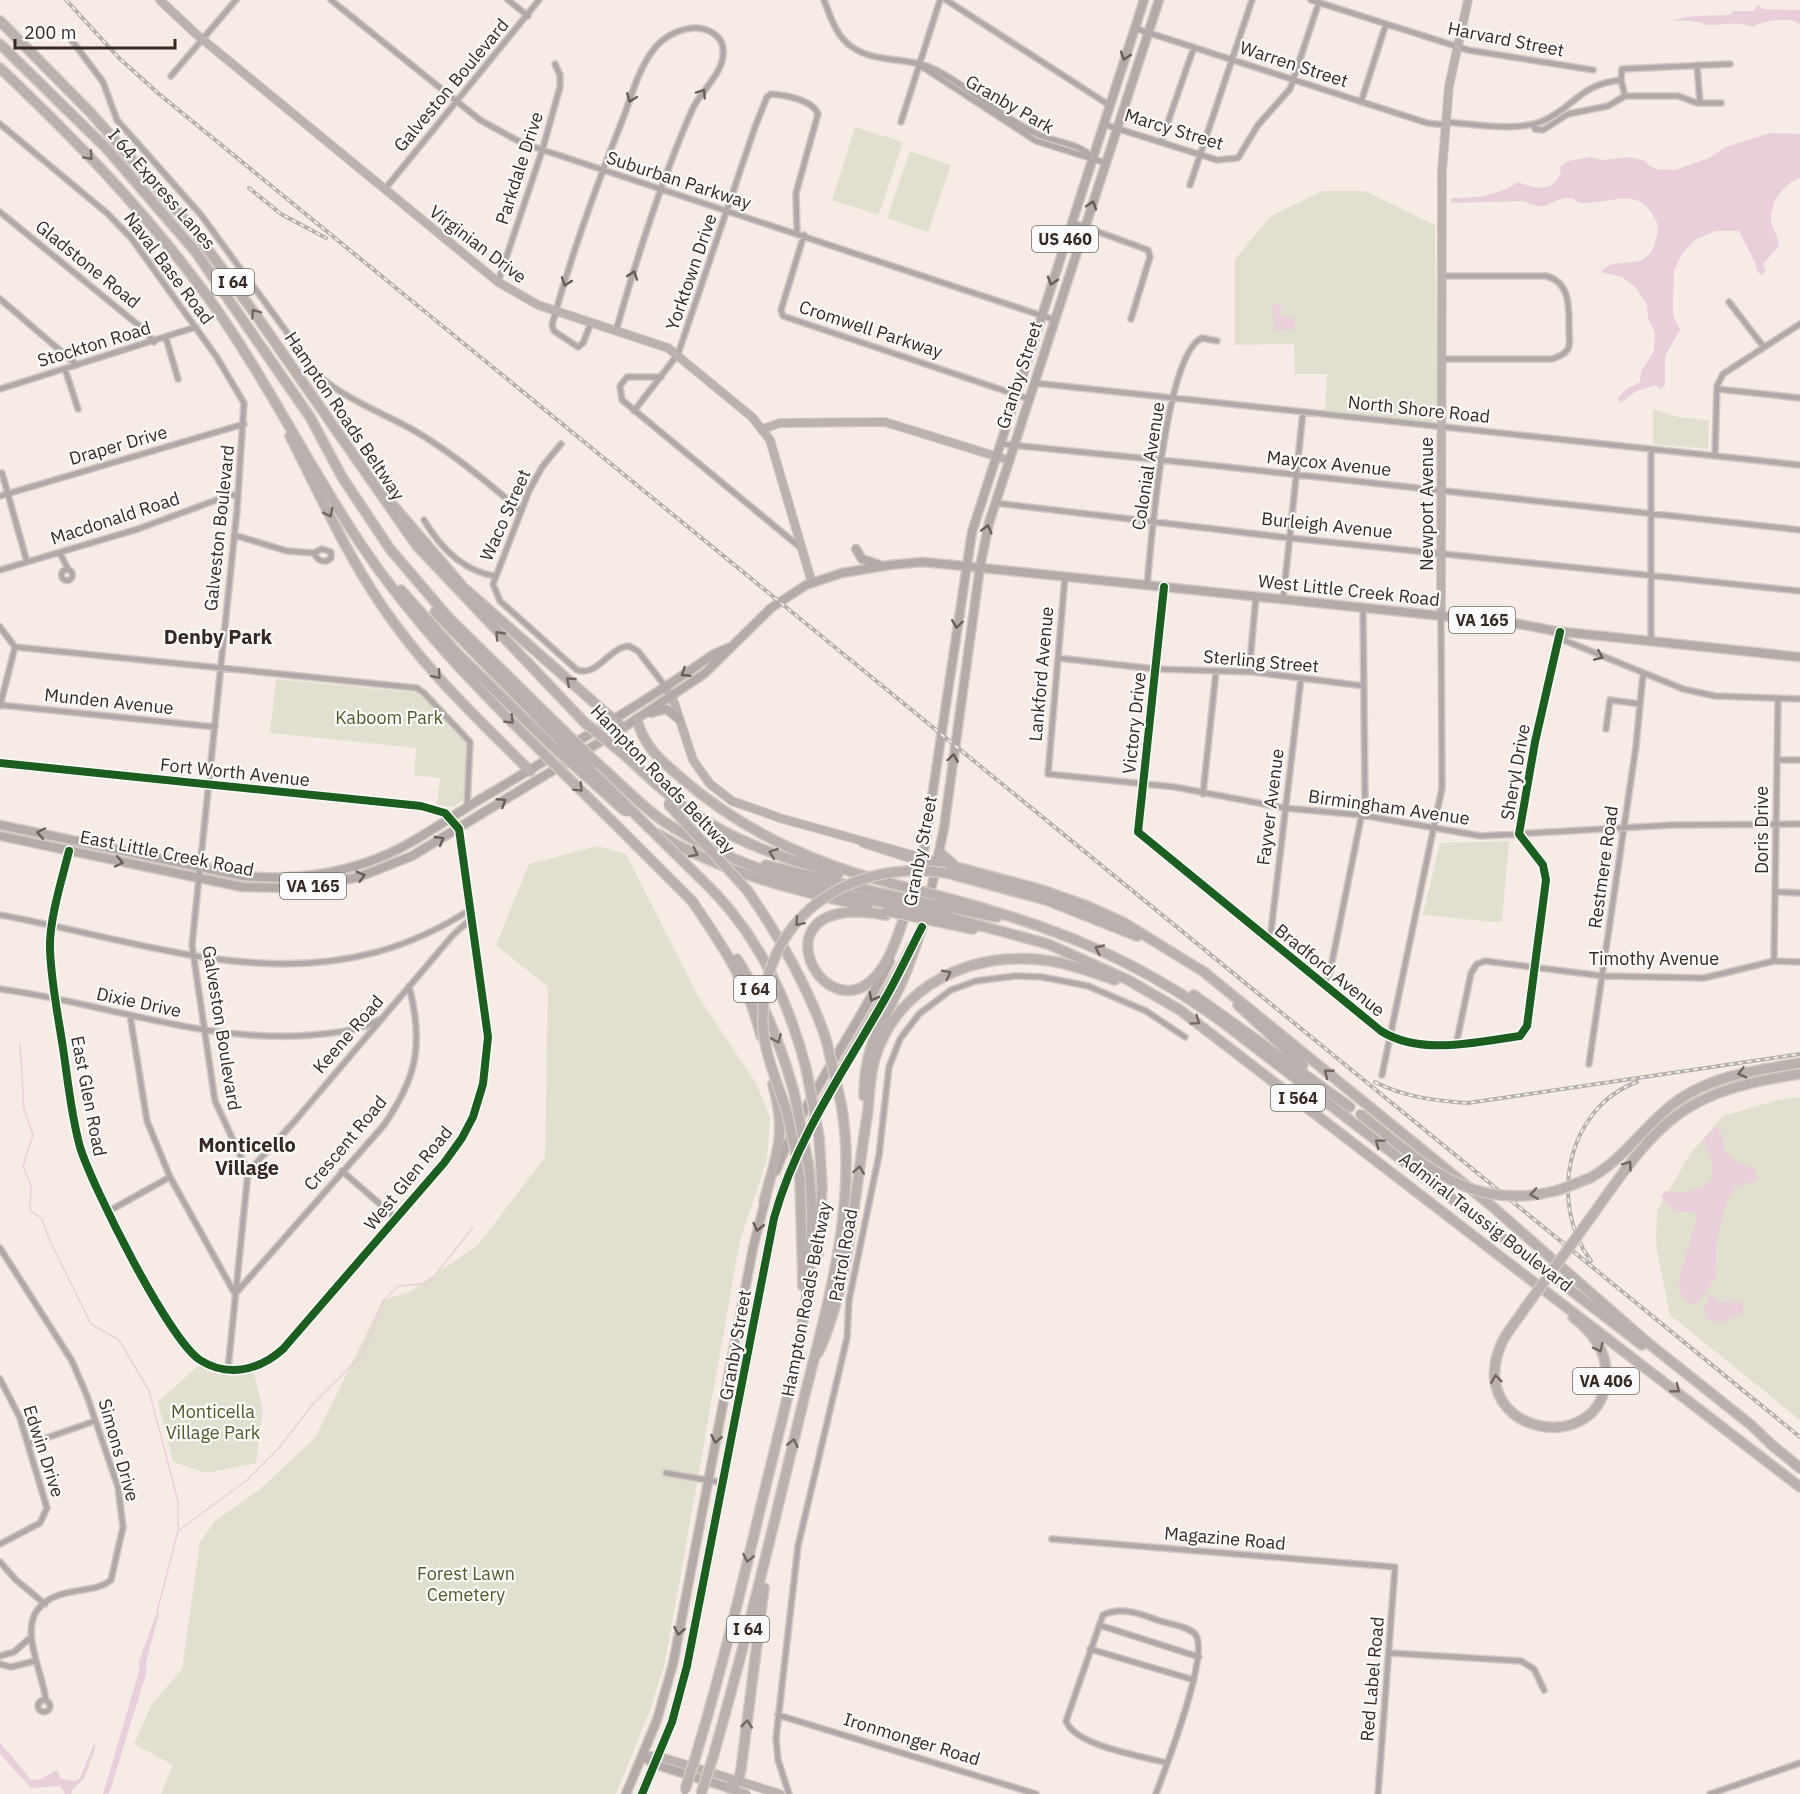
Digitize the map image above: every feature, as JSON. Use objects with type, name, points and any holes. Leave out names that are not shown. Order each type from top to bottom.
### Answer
[{"type":"highway","points":[[0,13],[78,93],[90,112]]},
{"type":"highway","name":"Hampton Roads Beltway","points":[[0,21],[90,112],[176,207],[223,268],[398,523],[437,570],[584,722],[668,804],[747,890],[792,958],[815,1007],[826,1039],[845,1125],[846,1166],[842,1219],[831,1282],[779,1500],[713,1757],[701,1794]]},
{"type":"highway","name":"I 64 Express Lanes","points":[[0,44],[69,108],[140,184],[221,286],[299,402],[342,477],[401,564],[556,737]]},
{"type":"highway","name":"Hampton Roads Beltway","points":[[0,68],[48,114],[138,209],[208,298],[263,380],[361,545],[423,628],[537,747],[692,901],[717,930],[750,979],[778,1041],[794,1092],[808,1163],[813,1238],[807,1306],[732,1625],[684,1792]]},
{"type":"highway","points":[[0,75],[48,114]]},
{"type":"highway","points":[[208,298],[284,425],[345,544],[378,601],[446,686],[530,771]]},
{"type":"highway","points":[[359,466],[463,587],[623,728]]},
{"type":"highway","points":[[330,494],[414,606],[556,737],[626,812],[682,847],[735,872],[777,886],[888,899]]},
{"type":"highway","points":[[637,718],[653,753],[730,816],[794,851],[859,875],[906,916],[947,911]]},
{"type":"highway","points":[[556,737],[597,763],[662,820],[715,851],[888,899],[947,911],[1032,922],[1069,935],[1167,978],[1216,1009],[1360,1114],[1434,1172],[1478,1191],[1524,1196],[1556,1191],[1590,1178],[1610,1166],[1674,1103],[1700,1088],[1751,1071],[1800,1063]]},
{"type":"highway","name":"I 64","points":[[556,737],[724,900],[751,936],[778,985],[806,1068],[819,1137],[822,1214],[811,1309],[800,1343]]},
{"type":"highway","points":[[618,753],[684,808],[722,831],[888,899]]},
{"type":"highway","points":[[938,861],[1078,902],[1123,922],[1204,972],[1494,1208],[1640,1335],[1751,1425],[1775,1448]]},
{"type":"highway","points":[[793,1372],[805,1269],[800,1180],[788,1117],[769,1056],[763,1025],[764,994],[777,953],[792,929],[810,909],[842,886],[888,871],[925,870],[946,873],[1046,900],[1156,944]]},
{"type":"highway","points":[[917,888],[898,933],[875,978],[862,987],[842,989],[831,986],[818,976],[807,951],[809,936],[819,922],[828,915],[888,899],[917,888]]},
{"type":"highway","points":[[917,888],[947,911],[1016,938],[1071,955],[1146,990]]},
{"type":"highway","points":[[692,901],[732,959],[744,984],[758,1024],[781,1113],[780,1143],[764,1202]]},
{"type":"highway","points":[[864,1128],[864,1069],[867,1055],[876,1030],[906,973],[922,927]]},
{"type":"highway","points":[[1180,958],[1223,991],[1350,1107]]},
{"type":"highway","points":[[810,1368],[828,1333],[841,1275],[874,1060],[893,1020],[910,1000],[951,972],[998,959],[1037,959],[1080,967],[1146,990]]},
{"type":"highway","points":[[1131,964],[1221,1021],[1800,1466]]},
{"type":"highway","name":"Admiral Taussig Boulevard","points":[[1146,990],[1204,1027],[1800,1487]]},
{"type":"highway","name":"VA 406","points":[[1446,1213],[1475,1242],[1577,1320],[1595,1340],[1606,1367],[1605,1388],[1590,1413],[1573,1424],[1544,1428],[1526,1422],[1509,1410],[1499,1394],[1495,1374],[1497,1355],[1505,1337],[1525,1308],[1594,1213],[1639,1150],[1659,1129],[1682,1111],[1734,1086],[1800,1074]]},
{"type":"highway","points":[[729,1788],[738,1781],[762,1598],[779,1500]]},
{"type":"main road","name":"Granby Street","points":[[626,1794],[668,1683],[748,1271],[764,1202],[785,1151],[876,992],[904,929],[917,888],[972,532],[1014,394],[1144,0]]},
{"type":"main road","name":"Granby Street","points":[[642,1794],[683,1685],[774,1218],[788,1173],[812,1121],[886,997],[922,927],[938,861],[980,567],[995,503],[1159,0]]},
{"type":"main road","points":[[856,549],[864,560],[883,566]]},
{"type":"main road","name":"East Little Creek Road","points":[[0,836],[199,879],[261,888],[300,888],[337,882],[393,865],[459,829],[623,728],[720,661],[728,648],[779,602],[812,583],[842,573],[883,566],[922,562],[965,566]]},
{"type":"main road","name":"West Little Creek Road","points":[[965,566],[1519,624],[1560,632],[1800,657]]},
{"type":"main road","name":"East Little Creek Road","points":[[0,825],[200,868],[260,877],[332,872],[370,861],[404,847],[614,720],[714,654],[728,648]]},
{"type":"main road","points":[[637,718],[666,709],[679,719]]},
{"type":"main road","points":[[530,771],[546,775]]},
{"type":"main road","points":[[642,1756],[729,1788]]},
{"type":"street","name":"Virginian Drive","points":[[160,0],[203,40],[498,282],[527,300],[664,346],[764,429],[775,453],[812,583]]},
{"type":"street","points":[[171,76],[236,0]]},
{"type":"street","name":"Suburban Parkway","points":[[331,0],[491,128],[542,151],[800,234],[1055,320]]},
{"type":"street","points":[[508,0],[528,16]]},
{"type":"street","name":"Galveston Boulevard","points":[[385,189],[540,0]]},
{"type":"street","name":"Granby Park","points":[[824,0],[837,31],[853,48],[869,56],[906,60],[919,64],[1030,138],[1073,154],[1106,162]]},
{"type":"street","points":[[901,122],[940,0]]},
{"type":"street","points":[[946,0],[1109,105]]},
{"type":"street","points":[[1190,185],[1252,0]]},
{"type":"street","name":"Harvard Street","points":[[1311,0],[1456,47],[1500,57],[1593,70]]},
{"type":"street","name":"Newport Avenue","points":[[1382,1075],[1442,788],[1441,276],[1445,123],[1456,47],[1468,0]]},
{"type":"street","name":"Marcy Street","points":[[1103,124],[1224,161],[1238,158],[1258,125],[1287,95],[1319,2]]},
{"type":"street","points":[[1361,102],[1386,24]]},
{"type":"street","points":[[591,323],[583,343],[575,348],[554,331],[552,325],[604,172],[639,79],[654,49],[670,36],[694,28],[708,30],[719,38],[724,50],[723,60],[692,110],[662,190],[616,331]]},
{"type":"street","name":"Warren Street","points":[[1134,28],[1427,123],[1520,126],[1534,124],[1535,129],[1543,130],[1568,114],[1608,106],[1625,96]]},
{"type":"street","points":[[70,38],[103,82],[117,120],[201,215],[319,376],[333,387],[452,454],[521,512]]},
{"type":"street","points":[[1161,142],[1194,47]]},
{"type":"street","name":"Parkdale Drive","points":[[498,282],[542,151],[560,87],[560,75],[555,64]]},
{"type":"street","points":[[1721,103],[1700,103],[1678,96],[1625,96],[1621,80],[1622,69],[1730,64]]},
{"type":"street","points":[[1697,65],[1700,103]]},
{"type":"street","points":[[1534,124],[1550,118],[1591,86],[1621,80]]},
{"type":"street","name":"Yorktown Drive","points":[[634,411],[677,356],[764,104],[767,97],[773,94],[789,97],[817,110],[818,116],[796,193],[800,234]]},
{"type":"street","name":"Naval Base Road","points":[[0,124],[119,225],[161,277],[243,398]]},
{"type":"street","name":"Gladstone Road","points":[[0,212],[142,328],[154,342]]},
{"type":"street","points":[[1071,222],[1148,250],[1150,257],[1131,319]]},
{"type":"street","name":"Cromwell Parkway","points":[[800,234],[781,310],[783,316],[1029,399]]},
{"type":"street","points":[[1441,276],[1546,276],[1554,279],[1563,287],[1567,299],[1569,344],[1563,354],[1552,359],[1441,359]]},
{"type":"street","points":[[0,299],[77,365]]},
{"type":"street","points":[[1729,302],[1763,346]]},
{"type":"street","points":[[1715,456],[1719,380],[1729,368],[1800,324]]},
{"type":"street","name":"Stockton Road","points":[[0,388],[154,342],[196,327]]},
{"type":"street","points":[[166,338],[178,379]]},
{"type":"street","name":"Colonial Avenue","points":[[1147,585],[1160,460],[1174,396],[1191,346],[1202,338],[1217,340]]},
{"type":"street","points":[[65,369],[78,409]]},
{"type":"street","points":[[661,377],[631,376],[621,382],[620,395],[634,411],[802,549]]},
{"type":"street","name":"North Shore Road","points":[[1034,383],[1174,396],[1800,465]]},
{"type":"street","points":[[1717,389],[1800,398]]},
{"type":"street","name":"Galveston Boulevard","points":[[243,398],[244,424],[238,495],[193,957],[218,1111],[248,1172]]},
{"type":"street","points":[[1283,600],[1303,412]]},
{"type":"street","points":[[764,429],[780,423],[877,421],[1008,460]]},
{"type":"street","name":"Draper Drive","points":[[0,496],[244,424]]},
{"type":"street","name":"Waco Street","points":[[561,444],[534,480],[495,576],[494,589],[500,601],[577,670],[590,671],[619,649],[630,646],[638,651],[665,686]]},
{"type":"street","name":"Maycox Avenue","points":[[998,444],[1800,530]]},
{"type":"street","points":[[1651,450],[1651,641]]},
{"type":"street","points":[[2,473],[27,562]]},
{"type":"street","name":"Macdonald Road","points":[[0,570],[154,523],[220,498],[238,495]]},
{"type":"street","name":"Burleigh Avenue","points":[[995,503],[1154,520],[1290,538],[1443,552],[1800,591]]},
{"type":"street","points":[[424,520],[436,541],[460,562],[480,574],[495,576]]},
{"type":"street","points":[[234,535],[287,551],[314,554]]},
{"type":"street","points":[[60,553],[67,567]]},
{"type":"street","name":"Lankford Avenue","points":[[1048,774],[1065,578]]},
{"type":"street","name":"Victory Drive","points":[[1162,852],[1138,832],[1164,587]]},
{"type":"street","points":[[1249,672],[1256,597]]},
{"type":"street","points":[[1324,984],[1330,972],[1365,798],[1363,608]]},
{"type":"street","points":[[0,627],[15,646],[420,690],[470,742],[467,807]]},
{"type":"street","points":[[1560,632],[1566,641],[1683,689],[1715,696],[1800,699]]},
{"type":"street","name":"Sheryl Drive","points":[[1505,1038],[1520,1036],[1527,1026],[1535,967],[1546,880],[1543,865],[1519,834],[1535,742],[1560,632]]},
{"type":"street","points":[[0,706],[15,646]]},
{"type":"street","name":"Sterling Street","points":[[1058,658],[1155,669],[1249,672],[1364,686]]},
{"type":"street","points":[[1203,794],[1216,672]]},
{"type":"street","name":"Restmere Road","points":[[1589,1064],[1624,826],[1643,674]]},
{"type":"street","name":"Fayver Avenue","points":[[1270,940],[1301,678]]},
{"type":"street","points":[[665,686],[671,696],[688,750],[699,770],[710,783],[732,801],[922,860],[938,861]]},
{"type":"street","name":"Doris Drive","points":[[1774,961],[1778,699]]},
{"type":"street","points":[[1606,729],[1610,700],[1640,704]]},
{"type":"street","name":"Munden Avenue","points":[[0,706],[214,727]]},
{"type":"street","points":[[1777,760],[1800,760]]},
{"type":"street","name":"Fort Worth Avenue","points":[[0,763],[421,806],[451,817]]},
{"type":"street","name":"Birmingham Avenue","points":[[1048,774],[1143,784],[1284,808],[1361,814],[1481,836],[1624,826],[1800,824]]},
{"type":"street","points":[[451,817],[459,829]]},
{"type":"street","name":"West Glen Road","points":[[228,1369],[256,1367],[283,1349],[444,1164],[462,1138],[473,1116],[483,1084],[488,1036],[459,829]]},
{"type":"street","name":"East Glen Road","points":[[69,851],[50,947],[56,999],[80,1145],[92,1180],[182,1344],[203,1362],[228,1369]]},
{"type":"street","name":"Bradford Avenue","points":[[1162,852],[1391,1037],[1424,1044],[1456,1045],[1505,1038]]},
{"type":"street","points":[[1775,892],[1800,893]]},
{"type":"street","points":[[0,915],[193,957],[261,965],[330,961],[371,953],[416,938],[471,909]]},
{"type":"street","name":"Keene Road","points":[[248,1172],[453,935],[473,917]]},
{"type":"street","name":"Timothy Avenue","points":[[1456,1045],[1471,973],[1481,962],[1603,976],[1704,978],[1774,961],[1800,962]]},
{"type":"street","name":"Patrol Road","points":[[789,1794],[778,1757],[778,1714],[798,1546],[847,1338],[849,1300],[879,1155],[889,1068],[900,1039],[919,1014],[951,990],[976,981],[1015,976],[1042,976],[1088,987],[1146,1011],[1185,1037]]},
{"type":"street","name":"Crescent Road","points":[[235,1294],[391,1116],[409,1084],[416,1049],[409,986]]},
{"type":"street","name":"Dixie Drive","points":[[0,989],[205,1032],[297,1036],[349,1030],[379,1020]]},
{"type":"street","points":[[130,1015],[147,1121],[170,1177],[235,1294]]},
{"type":"street","points":[[342,1171],[396,1218]]},
{"type":"street","points":[[228,1369],[248,1172]]},
{"type":"street","points":[[109,1211],[170,1177]]},
{"type":"street","name":"Simons Drive","points":[[0,1248],[72,1360],[118,1487],[121,1507],[123,1527],[111,1580],[105,1584],[63,1593],[45,1604]]},
{"type":"street","name":"Edwin Drive","points":[[0,1379],[20,1418],[47,1502],[47,1512],[35,1527],[0,1544]]},
{"type":"street","points":[[29,1444],[95,1421]]},
{"type":"street","points":[[666,1473],[724,1484]]},
{"type":"street","name":"Magazine Road","points":[[1052,1539],[1395,1567]]},
{"type":"street","points":[[0,1562],[16,1580],[45,1604],[34,1622],[30,1638],[46,1701]]},
{"type":"street","name":"Red Label Road","points":[[1378,1794],[1395,1567]]},
{"type":"street","points":[[1156,1794],[1167,1763],[1194,1680],[1199,1645],[1195,1635],[1128,1610],[1114,1610],[1103,1615],[1090,1649],[1066,1721],[1069,1730],[1084,1740],[1167,1763]]},
{"type":"street","points":[[1099,1625],[1199,1657]]},
{"type":"street","points":[[0,1656],[14,1652],[30,1638]]},
{"type":"street","points":[[1090,1649],[1194,1680]]},
{"type":"street","points":[[1390,1653],[1521,1661],[1534,1669],[1544,1690]]},
{"type":"street","points":[[0,1664],[11,1667],[35,1660]]},
{"type":"street","name":"Ironmonger Road","points":[[778,1714],[1036,1794]]},
{"type":"street","points":[[656,1760],[780,1794]]},
{"type":"street","points":[[1710,1794],[1800,1763]]},
{"type":"street","points":[[729,1788],[746,1794]]},
{"type":"green space","points":[[855,127],[903,142],[879,215],[832,200]]},
{"type":"green space","points":[[910,151],[951,165],[928,232],[887,218]]},
{"type":"green space","points":[[1322,191],[1365,191],[1435,225],[1437,414],[1431,423],[1325,411],[1327,374],[1295,374],[1294,344],[1235,345],[1235,259],[1271,216]]},
{"type":"green space","points":[[1653,409],[1678,417],[1709,420],[1708,449],[1653,444]]},
{"type":"green space","name":"Kaboom Park","points":[[276,679],[419,693],[467,741],[469,750],[463,800],[454,807],[437,805],[440,778],[414,775],[416,748],[270,733]]},
{"type":"green space","points":[[1509,841],[1502,922],[1423,915],[1440,843]]},
{"type":"green space","name":"Forest Lawn Cemetery","points":[[598,846],[626,854],[698,996],[756,1083],[770,1117],[767,1159],[740,1241],[665,1663],[650,1710],[616,1794],[161,1794],[173,1765],[134,1744],[152,1704],[182,1669],[200,1542],[215,1521],[260,1489],[315,1438],[383,1300],[409,1292],[478,1245],[545,1157],[548,987],[496,945],[529,864]]},
{"type":"green space","points":[[1800,1097],[1800,1420],[1670,1315],[1656,1246],[1657,1211],[1690,1154],[1723,1116],[1778,1100]]},
{"type":"green space","name":"Monticella Village Park","points":[[199,1365],[224,1373],[254,1373],[263,1410],[256,1463],[207,1473],[173,1462],[158,1402]]},
{"type":"shaded area","points":[[1757,5],[1763,9],[1800,10],[1800,24],[1790,20],[1776,20],[1752,27],[1741,24],[1707,25],[1695,21],[1670,21],[1693,16],[1730,15],[1734,11],[1754,11]]},
{"type":"shaded area","points":[[1770,133],[1800,134],[1800,178],[1784,189],[1773,206],[1771,223],[1779,246],[1763,264],[1766,271],[1761,275],[1757,271],[1755,262],[1739,231],[1715,231],[1695,240],[1681,255],[1674,271],[1673,315],[1680,330],[1665,356],[1665,385],[1661,389],[1656,385],[1635,392],[1621,403],[1617,398],[1640,382],[1641,372],[1654,351],[1655,333],[1648,318],[1647,305],[1636,288],[1622,277],[1601,272],[1608,266],[1643,260],[1650,254],[1655,243],[1658,225],[1651,212],[1643,204],[1626,199],[1582,203],[1570,198],[1544,206],[1532,205],[1523,201],[1451,203],[1451,198],[1486,195],[1518,182],[1539,188],[1552,185],[1559,175],[1561,166],[1568,161],[1591,157],[1603,160],[1628,157],[1646,161],[1648,165],[1657,169],[1675,170],[1709,158],[1726,147]]},
{"type":"shaded area","points":[[1277,304],[1281,306],[1280,317],[1295,317],[1295,329],[1274,331],[1272,306]]},
{"type":"shaded area","points":[[1715,1128],[1719,1129],[1722,1135],[1724,1147],[1729,1156],[1736,1162],[1755,1168],[1758,1179],[1735,1188],[1728,1198],[1717,1238],[1716,1277],[1699,1302],[1693,1305],[1682,1295],[1679,1280],[1698,1213],[1676,1212],[1661,1197],[1665,1191],[1690,1191],[1712,1180],[1712,1159],[1703,1143],[1705,1137]]},
{"type":"shaded area","points":[[1710,1295],[1721,1302],[1741,1301],[1744,1306],[1743,1312],[1721,1323],[1706,1319],[1703,1310]]},
{"type":"shaded area","points":[[157,1612],[159,1613],[146,1663],[147,1671],[109,1794],[103,1794],[140,1668],[138,1664]]},
{"type":"shaded area","points":[[0,1743],[31,1780],[41,1779],[57,1770],[61,1779],[75,1781],[80,1778],[94,1744],[96,1746],[84,1779],[71,1794],[65,1794],[60,1786],[31,1788],[0,1754]]},
{"type":"waterway","points":[[20,1044],[24,1109],[33,1135],[23,1166],[31,1185],[30,1210],[42,1219],[50,1241],[91,1324],[119,1340],[149,1391],[178,1501],[178,1531]]},
{"type":"waterway","points":[[157,1612],[178,1531],[247,1480],[278,1449],[313,1404],[362,1355],[383,1301],[398,1286],[429,1283],[473,1227]]},
{"type":"railway","points":[[66,0],[119,58],[159,94],[1800,1437]]},
{"type":"railway","points":[[249,188],[281,214],[326,238]]},
{"type":"railway","points":[[1375,1082],[1420,1097],[1468,1103],[1800,1054]]},
{"type":"railway","points":[[1591,1261],[1578,1238],[1570,1213],[1568,1186],[1571,1160],[1580,1135],[1594,1113],[1613,1095],[1637,1082]]},
{"type":"cycle path","points":[[1164,587],[1138,832],[1381,1031],[1397,1039],[1413,1043],[1467,1044],[1520,1036],[1527,1026],[1546,880],[1543,865],[1519,834],[1535,742],[1560,632]]},
{"type":"cycle path","points":[[0,763],[421,806],[445,813],[459,829],[488,1037],[483,1084],[473,1117],[462,1138],[444,1163],[283,1349],[254,1366],[233,1370],[211,1366],[200,1360],[186,1347],[133,1261],[87,1167],[74,1123],[53,986],[50,949],[54,913],[69,851]]},
{"type":"cycle path","points":[[642,1794],[672,1722],[687,1666],[774,1218],[795,1159],[809,1131],[886,997],[922,927]]},
{"type":"district","name":"Denby Park","points":[[218,636]]},
{"type":"district","name":"Monticello Village","points":[[247,1156]]}]
